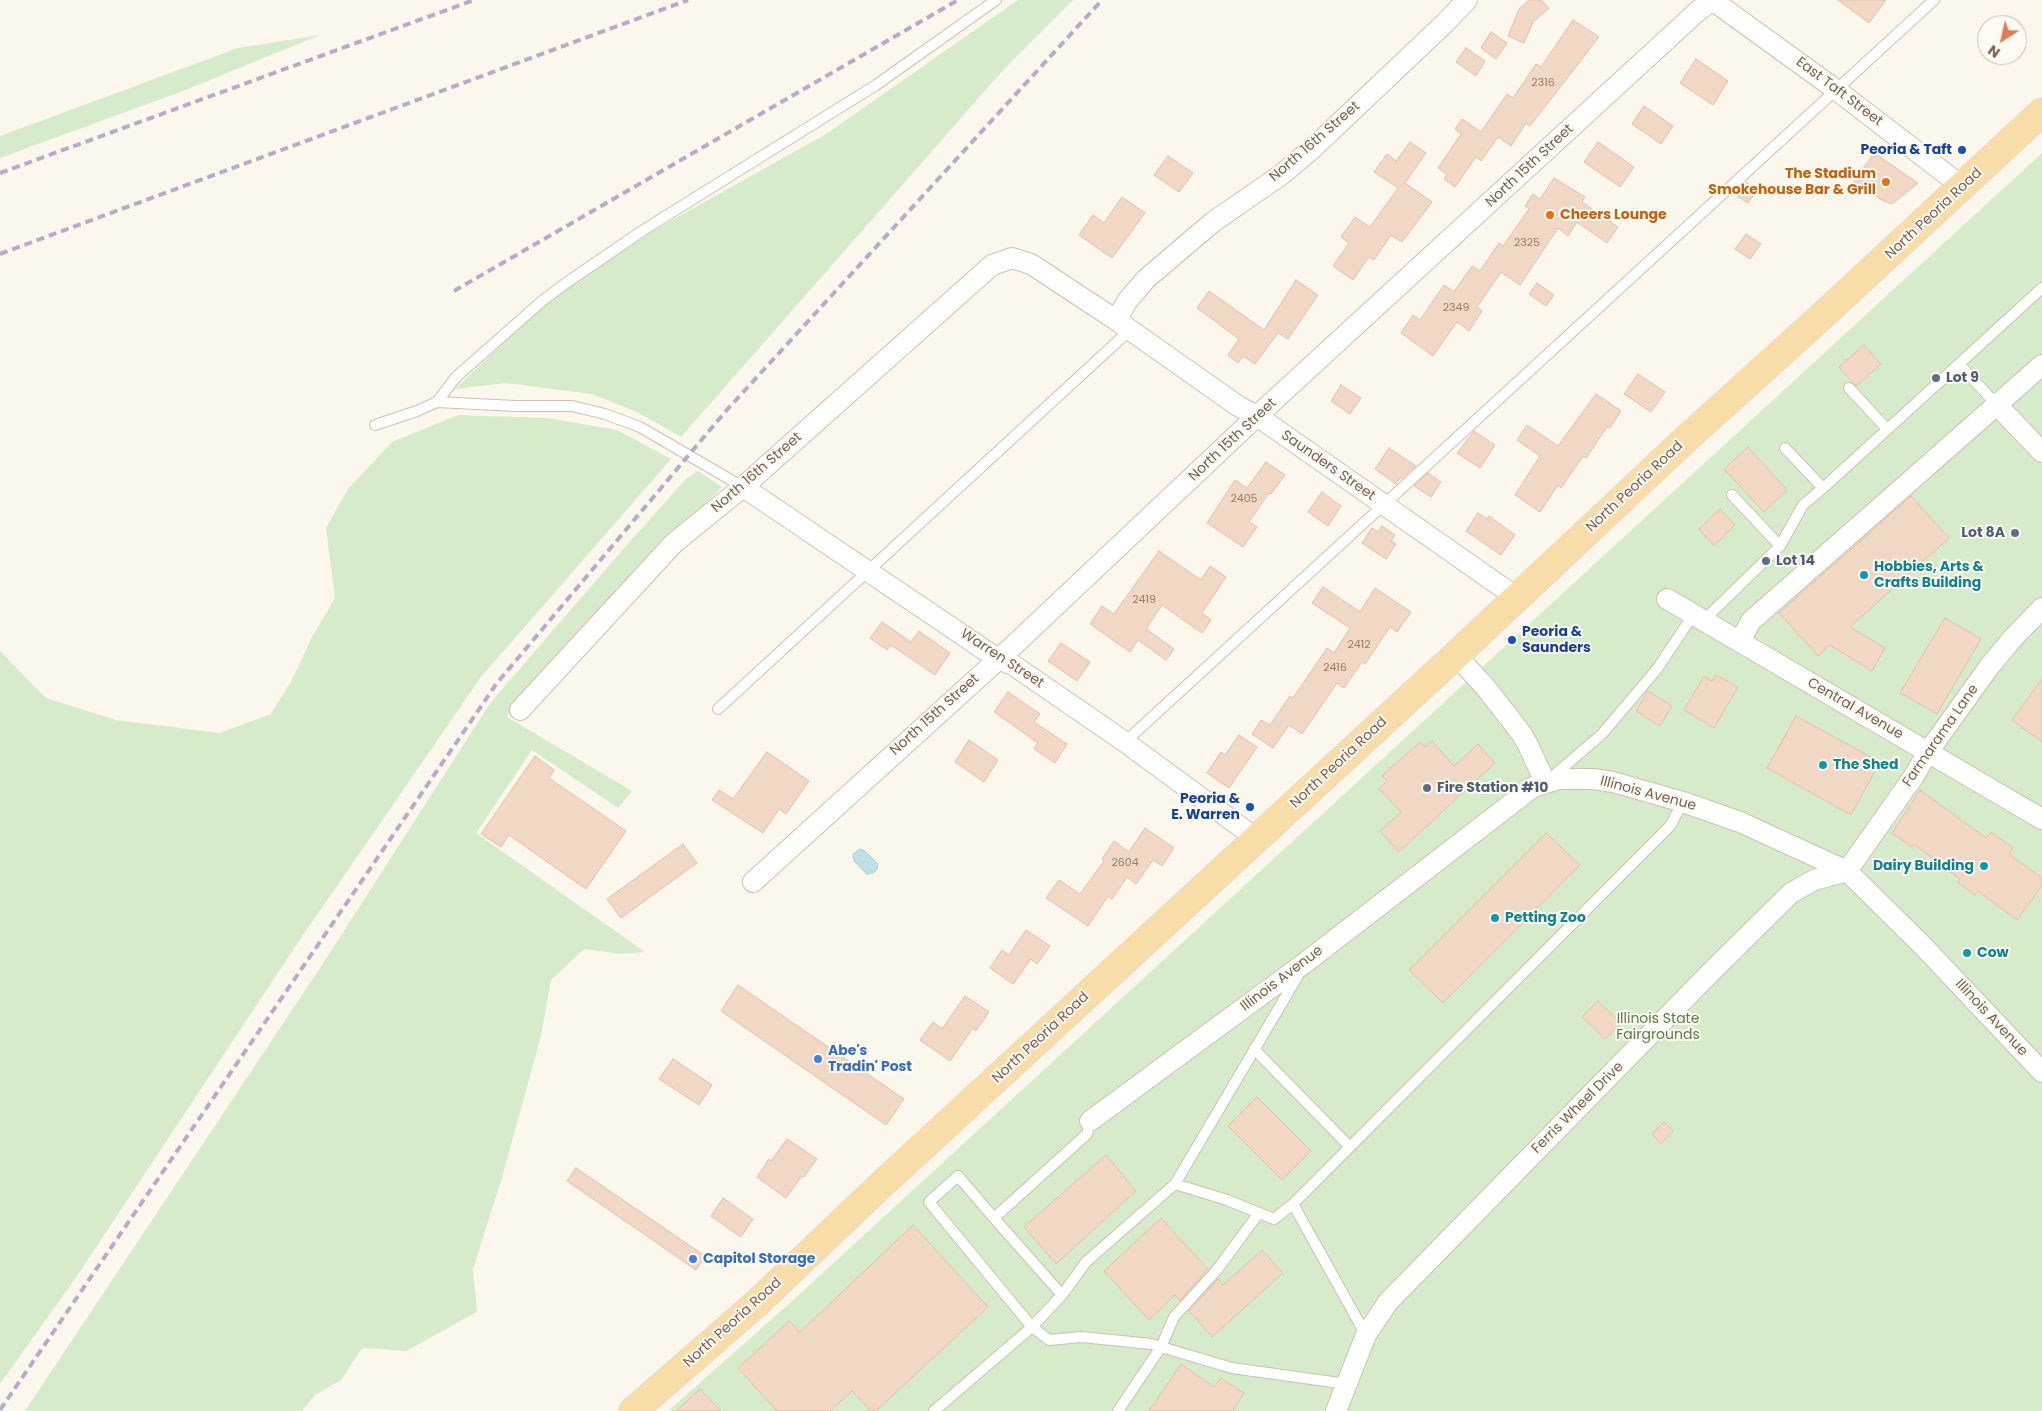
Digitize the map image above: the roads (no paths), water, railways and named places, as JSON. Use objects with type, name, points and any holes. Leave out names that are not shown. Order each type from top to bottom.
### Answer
[{"type":"main road","name":"North Peoria Road","points":[[633,1411],[756,1304],[880,1186],[2042,112]]},
{"type":"street","name":"North 16th Street","points":[[1123,325],[1128,300],[1146,279],[1213,222],[1281,175],[1312,149],[1467,0]]},
{"type":"street","name":"East Taft Street","points":[[1713,0],[1835,89],[1963,187]]},
{"type":"street","name":"North 15th Street","points":[[753,882],[998,659],[1257,416],[1699,10],[1713,0]]},
{"type":"street","name":"North 16th Street","points":[[520,710],[674,543],[743,486],[992,265],[1012,258]]},
{"type":"street","name":"Saunders Street","points":[[1012,258],[1031,264],[1123,325],[1238,406],[1257,416],[1384,504],[1516,598]]},
{"type":"street","points":[[1740,641],[1751,621],[2042,365]]},
{"type":"street","points":[[1996,404],[2042,452]]},
{"type":"street","name":"Warren Street","points":[[743,486],[998,659],[1013,665],[1125,742],[1257,838]]},
{"type":"street","name":"Central Avenue","points":[[1667,599],[2042,819]]},
{"type":"street","name":"Farmarama Lane","points":[[1847,871],[1914,776],[1928,752],[1989,668],[2042,608]]},
{"type":"street","points":[[1456,655],[1486,688],[1520,733],[1528,745],[1545,782]]},
{"type":"street","name":"Illinois Avenue","points":[[1090,1121],[1306,962],[1533,787],[1559,779],[1593,779],[1613,782],[1683,802],[1740,822],[1847,871],[1923,946],[2042,1072]]},
{"type":"street","name":"Ferris Wheel Drive","points":[[1336,1411],[1366,1335],[1388,1302],[1791,893],[1814,880],[1847,871]]},
{"type":"lane","points":[[437,402],[456,377],[542,301],[566,283],[645,229],[876,85],[996,0]]},
{"type":"lane","points":[[1125,742],[1934,0]]},
{"type":"lane","points":[[1545,782],[1602,734],[1698,618],[1780,546],[1803,505],[2042,288]]},
{"type":"lane","points":[[718,709],[868,570],[1123,325]]},
{"type":"lane","points":[[1959,364],[1996,404]]},
{"type":"lane","points":[[1848,388],[1887,429]]},
{"type":"lane","points":[[375,425],[437,402],[515,406],[572,406],[605,414],[640,427],[743,486]]},
{"type":"lane","points":[[1784,448],[1823,488]]},
{"type":"lane","points":[[1732,495],[1780,546]]},
{"type":"lane","points":[[1175,1184],[1227,1200],[1274,1220],[1294,1204],[1670,826],[1683,802]]},
{"type":"lane","points":[[934,1411],[1032,1327],[1062,1295],[1086,1262],[1175,1184],[1306,962]]},
{"type":"lane","points":[[1254,1049],[1350,1147]]},
{"type":"lane","points":[[994,1218],[1087,1134],[1090,1121]]},
{"type":"lane","points":[[1062,1295],[958,1176],[929,1202],[1032,1327],[1049,1340],[1082,1337],[1151,1344],[1232,1368],[1347,1384]]},
{"type":"lane","points":[[1294,1204],[1366,1335]]},
{"type":"lane","points":[[1118,1411],[1161,1347],[1174,1317],[1216,1271],[1259,1213]]},
{"type":"water","points":[[860,849],[865,851],[878,864],[877,869],[873,873],[867,874],[854,861],[853,854]]},
{"type":"railway","points":[[0,173],[474,0]]},
{"type":"railway","points":[[0,254],[688,0]]},
{"type":"railway","points":[[454,291],[958,0]]},
{"type":"railway","points":[[0,1410],[497,683],[725,412],[1102,0]]},
{"type":"place","name":"Peoria & Taft","points":[[1962,150]]},
{"type":"place","name":"The Stadium Smokehouse Bar & Grill","points":[[1886,182]]},
{"type":"place","name":"Cheers Lounge","points":[[1550,215]]},
{"type":"place","name":"Lot 9","points":[[1936,378]]},
{"type":"place","name":"Lot 8A","points":[[2015,533]]},
{"type":"place","name":"Lot 14","points":[[1766,561]]},
{"type":"place","name":"Hobbies, Arts & Crafts Building","points":[[1864,575]]},
{"type":"place","name":"Peoria & Saunders","points":[[1512,640]]},
{"type":"place","name":"The Shed","points":[[1823,765]]},
{"type":"place","name":"Fire Station #10","points":[[1427,788]]},
{"type":"place","name":"Peoria & E. Warren","points":[[1250,807]]},
{"type":"place","name":"Dairy Building","points":[[1984,866]]},
{"type":"place","name":"Petting Zoo","points":[[1495,918]]},
{"type":"place","name":"Cow","points":[[1967,953]]},
{"type":"place","name":"Abe's Tradin' Post","points":[[818,1059]]},
{"type":"place","name":"Capitol Storage","points":[[693,1259]]},
{"type":"park label","name":"Illinois State Fairgrounds","points":[[1658,1028]]}]
